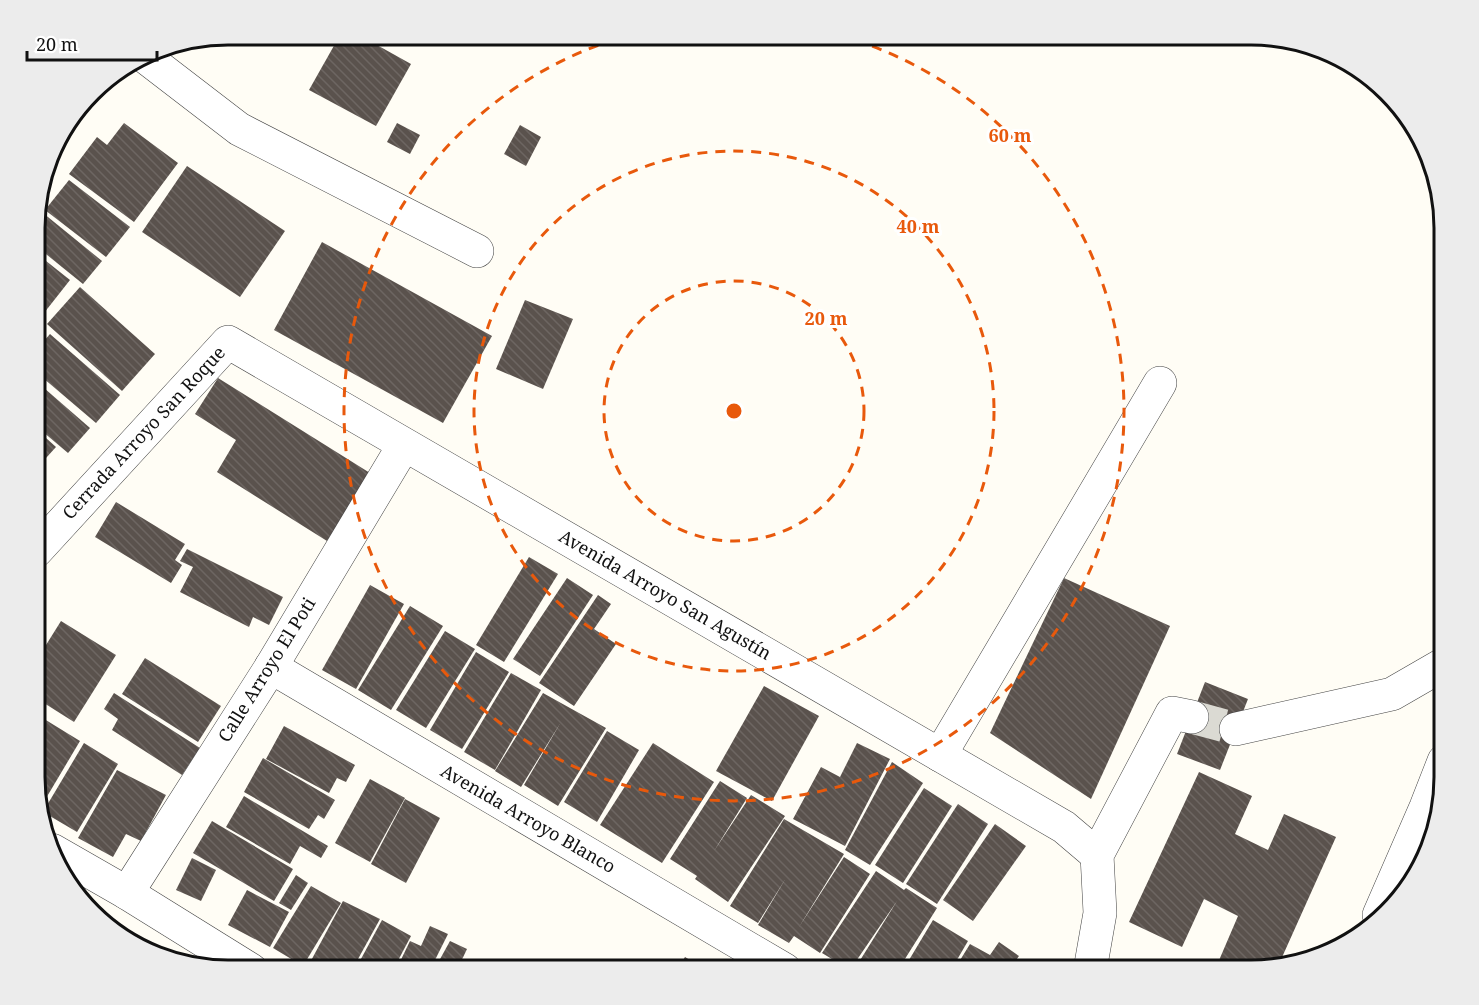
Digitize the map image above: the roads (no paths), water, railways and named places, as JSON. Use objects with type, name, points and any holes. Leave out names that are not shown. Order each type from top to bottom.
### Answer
[{"type":"street","points":[[152,62],[239,129],[477,251]]},
{"type":"street","name":"Avenida Arroyo San Agustín","points":[[228,342],[1064,827],[1097,855]]},
{"type":"street","name":"Cerrada Arroyo San Roque","points":[[45,541],[228,342]]},
{"type":"street","points":[[940,755],[1160,383]]},
{"type":"street","name":"Calle Arroyo El Poti","points":[[127,893],[271,667],[404,445]]},
{"type":"street","name":"Avenida Arroyo Blanco","points":[[271,667],[768,960]]},
{"type":"street","points":[[1236,729],[1392,694],[1434,670]]},
{"type":"street","points":[[1092,960],[1100,913],[1097,855],[1182,715]]},
{"type":"street","points":[[1384,903],[1434,787]]},
{"type":"street","points":[[64,857],[235,960]]},
{"type":"tunnel","points":[[1192,717],[1236,729]]}]
